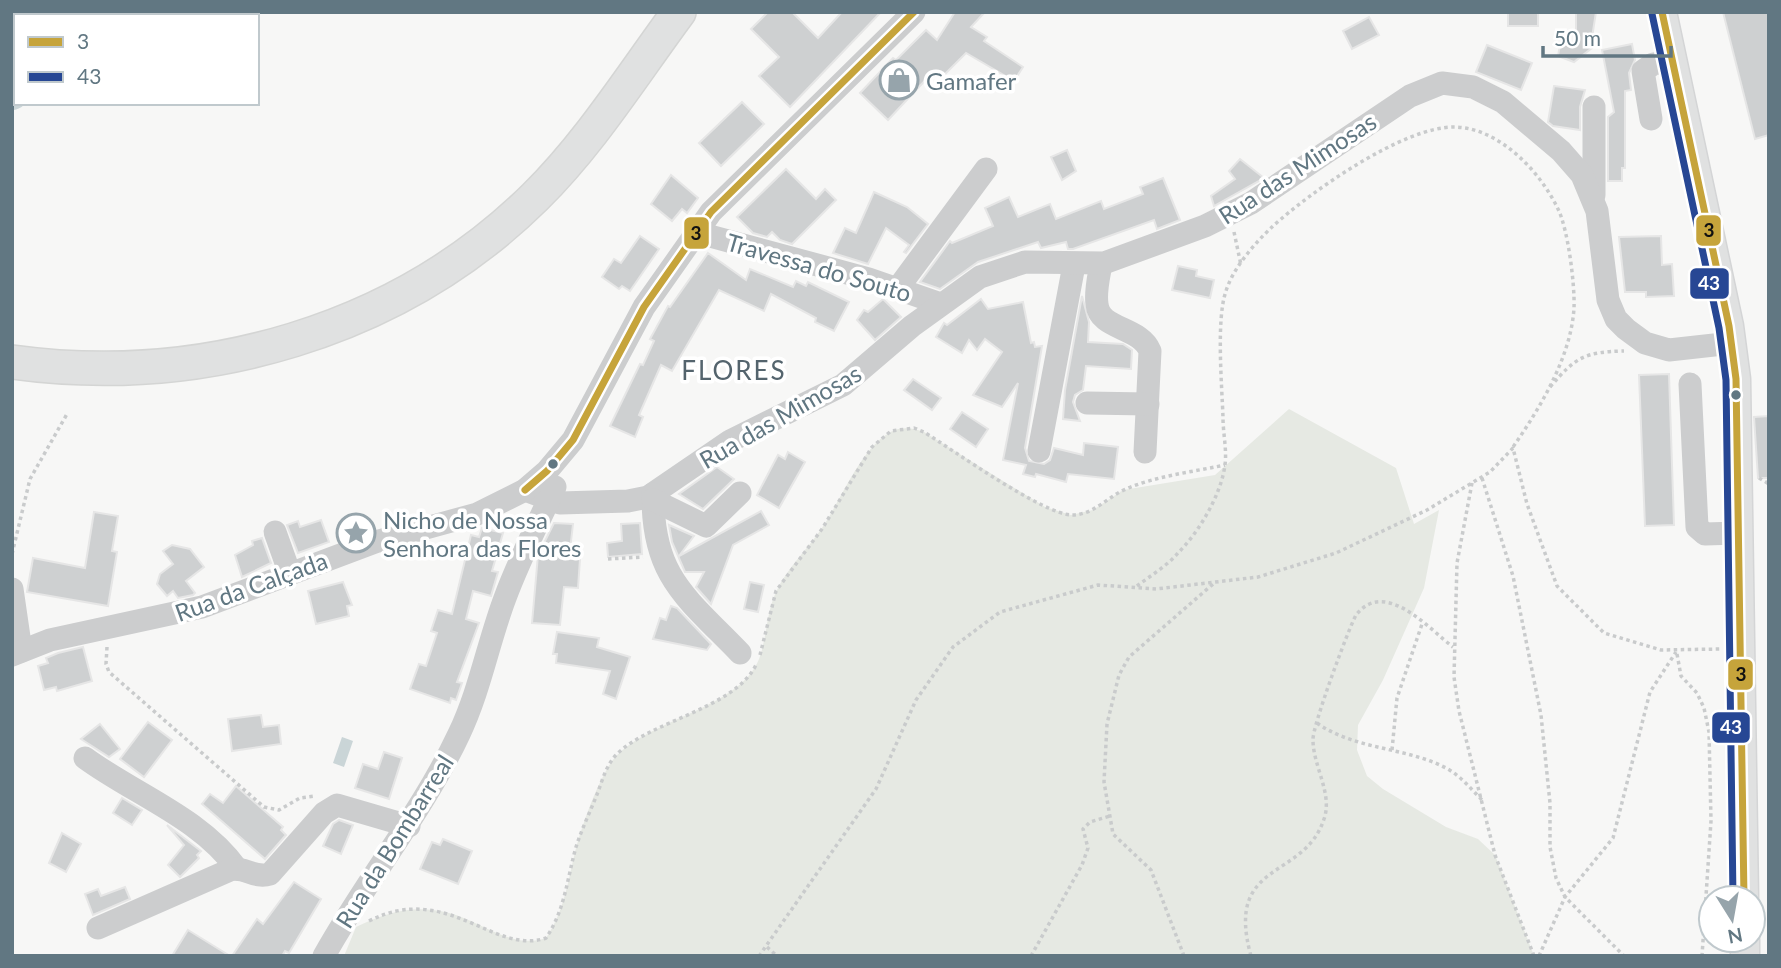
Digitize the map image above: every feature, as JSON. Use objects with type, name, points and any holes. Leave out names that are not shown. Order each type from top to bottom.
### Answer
[{"type":"highway","points":[[12,362],[72,367],[144,360],[263,335],[313,320],[368,297],[425,266],[512,201],[554,156],[660,12]]},
{"type":"highway","points":[[12,348],[144,360],[208,360],[303,337],[400,299],[494,234],[537,195],[575,151],[679,12]]},
{"type":"main road","points":[[1662,12],[1732,343],[1736,379],[1744,884]]},
{"type":"street","points":[[588,414],[644,307],[695,232],[723,198],[914,12]]},
{"type":"street","points":[[1651,119],[1643,71],[1653,64],[1673,61]]},
{"type":"street","name":"Rua das Mimosas","points":[[525,490],[548,500],[566,503],[628,501],[653,497],[730,441],[844,385],[942,304],[981,277],[1004,267],[1035,261],[1074,265],[1101,264],[1198,229],[1230,214],[1410,96],[1434,85],[1450,83],[1481,90],[1517,112],[1572,162],[1587,181],[1594,200],[1610,307],[1626,329],[1645,343],[1660,349]]},
{"type":"street","points":[[1594,107],[1594,200]]},
{"type":"street","points":[[898,288],[986,169]]},
{"type":"street","name":"Travessa do Souto","points":[[695,232],[898,288],[942,304]]},
{"type":"street","points":[[1101,264],[1097,298],[1100,314],[1109,322],[1137,334],[1149,347],[1146,452]]},
{"type":"street","points":[[1039,451],[1074,265]]},
{"type":"street","points":[[1660,349],[1676,350],[1732,343]]},
{"type":"street","points":[[1690,384],[1697,527],[1705,534],[1738,533]]},
{"type":"street","points":[[1087,403],[1148,404]]},
{"type":"street","name":"Rua da Calçada","points":[[16,653],[50,640],[202,607],[375,542],[477,514],[525,490],[565,450],[588,414]]},
{"type":"street","name":"Rua da Bombarreal","points":[[324,956],[356,900],[409,826],[464,724],[505,597],[588,414]]},
{"type":"street","points":[[653,497],[706,526],[740,493]]},
{"type":"street","points":[[653,497],[654,536],[659,556],[677,587],[740,653]]},
{"type":"street","points":[[275,531],[290,574]]},
{"type":"street","points":[[12,589],[16,653]]},
{"type":"street","points":[[85,758],[193,827],[237,869],[254,876],[271,874],[324,813],[337,805],[409,826]]},
{"type":"street","points":[[98,928],[237,869]]},
{"type":"path","points":[[759,956],[876,789],[916,700],[953,647],[1000,612],[1098,585],[1156,589],[1258,577],[1336,553],[1427,510],[1481,478],[1513,448],[1539,409],[1565,347],[1574,308],[1559,211],[1524,162],[1501,142],[1479,132],[1456,127],[1431,129],[1384,148],[1270,228],[1241,265],[1226,291],[1221,342],[1225,466],[1213,503],[1178,553],[1135,587]]},
{"type":"path","points":[[1230,214],[1241,265]]},
{"type":"path","points":[[1546,391],[1572,361],[1599,352],[1660,349]]},
{"type":"path","points":[[12,554],[30,479],[67,414]]},
{"type":"path","points":[[368,921],[397,910],[420,908],[450,913],[515,940],[532,943],[546,938],[563,906],[576,846],[606,769],[616,755],[630,743],[682,719],[729,690],[753,671],[760,658],[776,591],[821,529],[872,447],[891,431],[914,428],[924,432],[1045,507],[1071,516],[1093,510],[1123,490],[1142,483],[1225,466]]},
{"type":"path","points":[[1513,448],[1527,504],[1557,586],[1604,633],[1676,652],[1739,650]]},
{"type":"path","points":[[1481,478],[1493,507],[1513,576],[1541,715],[1550,846],[1556,878],[1565,897],[1624,956]]},
{"type":"path","points":[[1472,483],[1457,563],[1453,647],[1459,711],[1495,855],[1534,956]]},
{"type":"path","points":[[608,559],[659,556]]},
{"type":"path","points":[[1184,956],[1151,870],[1113,834],[1104,782],[1107,724],[1119,675],[1129,657],[1214,582]]},
{"type":"path","points":[[1251,956],[1246,937],[1245,912],[1253,889],[1317,834],[1325,817],[1325,796],[1312,738],[1354,620],[1363,607],[1376,601],[1390,601],[1453,647]]},
{"type":"path","points":[[1392,750],[1398,698],[1422,623]]},
{"type":"path","points":[[109,628],[106,662],[109,672],[264,807],[279,810],[307,796],[337,805]]},
{"type":"path","points":[[1539,956],[1565,897],[1613,838],[1650,692],[1676,652]]},
{"type":"path","points":[[1676,652],[1681,676],[1700,701],[1709,732],[1711,821],[1702,956]]},
{"type":"path","points":[[1317,723],[1342,737],[1392,750],[1447,769],[1484,803]]},
{"type":"path","points":[[1031,956],[1082,865],[1088,848],[1083,829],[1090,821],[1110,816]]},
{"type":"path","points":[[767,947],[777,956]]},
{"type":"shaded area","points":[[1289,409],[1396,468],[1414,524],[1439,510],[1424,588],[1383,680],[1358,725],[1357,750],[1367,776],[1383,789],[1446,827],[1478,839],[1495,855],[1534,956],[344,956],[356,927],[379,917],[412,910],[449,913],[521,940],[546,938],[562,906],[582,828],[607,769],[620,752],[639,739],[709,705],[748,677],[759,659],[770,609],[781,583],[822,528],[860,463],[889,433],[906,428],[924,432],[1045,507],[1071,515],[1093,510],[1123,490],[1215,475]]},
{"type":"shaded area","points":[[342,737],[353,741],[344,767],[333,763]]},
{"type":"building","points":[[768,12],[792,12],[818,38],[842,12],[881,12],[790,107],[759,76],[779,57],[751,29]]},
{"type":"building","points":[[955,12],[985,12],[971,27],[987,37],[984,41],[1023,67],[1014,81],[966,53],[940,79],[933,72],[888,120],[860,93],[893,58],[896,60],[926,30],[937,40]]},
{"type":"building","points":[[1508,12],[1538,12],[1538,26],[1508,26]]},
{"type":"building","points":[[1576,12],[1596,12],[1591,44],[1597,44],[1574,62],[1558,56],[1560,45],[1576,45]]},
{"type":"building","points":[[1723,12],[1769,12],[1769,135],[1755,139]]},
{"type":"building","points":[[1369,17],[1379,35],[1352,49],[1343,31]]},
{"type":"building","points":[[1632,44],[1635,60],[1629,73],[1631,90],[1625,91],[1625,168],[1622,168],[1622,181],[1608,181],[1608,117],[1614,112],[1602,50]]},
{"type":"building","points":[[1487,45],[1532,63],[1521,90],[1476,72]]},
{"type":"building","points":[[1554,86],[1585,90],[1580,107],[1580,130],[1553,126],[1548,122]]},
{"type":"building","points":[[742,102],[764,124],[721,166],[699,143]]},
{"type":"building","points":[[1067,150],[1076,171],[1062,180],[1051,157]]},
{"type":"building","points":[[1240,159],[1264,178],[1214,206],[1211,196],[1235,179],[1229,171]]},
{"type":"building","points":[[786,169],[816,199],[825,189],[836,200],[792,244],[780,240],[772,232],[767,237],[753,233],[737,217]]},
{"type":"building","points":[[671,175],[698,198],[687,213],[682,209],[672,221],[651,204]]},
{"type":"building","points":[[1163,178],[1180,220],[1157,229],[1154,220],[1073,249],[1068,249],[1066,242],[1041,248],[1038,242],[978,262],[940,289],[920,282],[950,241],[952,243],[993,226],[985,208],[1009,197],[1018,217],[1050,204],[1056,219],[1101,201],[1104,209],[1143,194],[1140,187]]},
{"type":"building","points":[[874,192],[907,207],[928,224],[906,253],[904,252],[909,245],[886,228],[868,264],[833,253],[845,228],[856,233]]},
{"type":"building","points":[[640,236],[659,249],[630,291],[622,286],[619,289],[602,277],[614,259],[621,263]]},
{"type":"building","points":[[1661,236],[1662,265],[1672,264],[1674,296],[1646,297],[1646,292],[1625,292],[1619,237]]},
{"type":"building","points":[[708,253],[746,280],[750,269],[793,287],[796,281],[806,286],[808,282],[849,302],[834,331],[771,294],[764,311],[719,290],[672,371],[661,365],[639,415],[643,417],[635,437],[610,426],[640,364],[643,365],[654,341],[650,339],[668,306],[670,307]]},
{"type":"building","points":[[1178,266],[1197,270],[1196,276],[1214,280],[1210,298],[1172,290]]},
{"type":"building","points":[[1082,296],[1089,322],[1088,342],[1123,344],[1132,350],[1131,369],[1086,366],[1083,390],[1075,395],[1073,402],[1080,421],[1063,419],[1065,390]]},
{"type":"building","points":[[883,299],[901,317],[875,340],[857,320],[864,310],[868,312]]},
{"type":"building","points":[[981,299],[988,309],[1023,302],[1031,343],[1034,342],[1035,347],[1042,346],[1025,448],[1029,461],[1044,464],[1050,460],[1054,448],[1083,455],[1084,443],[1118,447],[1114,479],[1068,474],[1066,482],[1036,474],[1035,477],[1023,474],[1026,465],[1003,460],[1018,383],[1002,407],[973,395],[1002,352],[985,339],[977,350],[969,340],[962,353],[936,337],[944,323],[947,325]]},
{"type":"building","points":[[1669,374],[1674,525],[1645,526],[1639,375]]},
{"type":"building","points":[[913,379],[941,398],[932,410],[904,390]]},
{"type":"building","points":[[962,412],[988,429],[976,447],[950,429]]},
{"type":"building","points":[[1769,416],[1769,478],[1758,478],[1754,417]]},
{"type":"building","points":[[788,452],[805,462],[779,508],[757,495],[778,455],[785,459]]},
{"type":"building","points":[[717,467],[734,479],[703,509],[679,494]]},
{"type":"building","points":[[761,511],[769,525],[733,545],[711,604],[696,587],[704,572],[685,572],[672,542],[669,525],[694,536],[679,556]]},
{"type":"building","points":[[94,512],[118,516],[112,551],[117,552],[108,606],[27,592],[33,558],[85,568]]},
{"type":"building","points":[[321,520],[329,542],[298,553],[287,525],[298,521],[300,527]]},
{"type":"building","points":[[554,523],[573,524],[569,559],[580,559],[578,588],[564,587],[560,625],[532,623],[538,555]]},
{"type":"building","points":[[640,523],[642,554],[608,557],[607,543],[622,541],[621,524]]},
{"type":"building","points":[[482,528],[503,533],[492,571],[498,572],[491,596],[473,591],[466,619],[479,623],[457,682],[462,683],[456,700],[451,698],[450,703],[410,689],[419,664],[426,666],[437,633],[431,631],[438,610],[452,614],[471,535],[479,537]]},
{"type":"building","points":[[262,538],[271,563],[242,577],[235,555],[253,545],[252,541]]},
{"type":"building","points":[[172,545],[190,549],[204,567],[186,581],[195,593],[193,595],[178,598],[173,591],[167,596],[157,584],[160,574],[173,564],[163,551]]},
{"type":"building","points":[[343,582],[352,605],[347,606],[349,616],[316,624],[308,591]]},
{"type":"building","points":[[750,582],[764,585],[758,612],[744,609]]},
{"type":"building","points":[[671,606],[677,608],[711,644],[707,650],[653,639],[660,618],[666,620]]},
{"type":"building","points":[[557,632],[599,638],[597,647],[630,657],[616,699],[603,694],[610,671],[556,663],[557,654],[553,654]]},
{"type":"building","points":[[83,647],[92,681],[57,691],[56,687],[44,690],[38,666],[48,663],[46,658]]},
{"type":"building","points":[[261,715],[263,727],[279,725],[281,744],[232,751],[228,719]]},
{"type":"building","points":[[148,722],[172,740],[144,777],[120,759]]},
{"type":"building","points":[[100,724],[120,749],[109,757],[81,739]]},
{"type":"building","points":[[384,752],[402,758],[389,799],[355,788],[363,764],[378,769]]},
{"type":"building","points":[[236,786],[283,827],[281,830],[286,835],[265,859],[202,804],[210,794],[223,803]]},
{"type":"building","points":[[122,798],[142,810],[132,825],[113,813]]},
{"type":"building","points":[[339,820],[353,825],[341,854],[323,846],[333,824]]},
{"type":"building","points":[[167,825],[201,851],[197,855],[199,858],[180,877],[168,865],[184,845]]},
{"type":"building","points":[[62,833],[81,844],[66,872],[49,863]]},
{"type":"building","points":[[443,839],[472,851],[458,884],[420,869],[432,842],[440,845]]},
{"type":"building","points":[[294,882],[321,899],[289,953],[285,951],[282,956],[232,956],[257,919],[263,924]]},
{"type":"building","points":[[125,887],[130,899],[93,915],[85,894],[98,889],[101,896]]},
{"type":"building","points":[[188,930],[230,956],[172,956]]},
{"type":"waterway","points":[[12,94],[14,90]]},
{"type":"transit line","name":"3","points":[[525,490],[547,471],[573,440],[644,307],[711,212],[914,12]]},
{"type":"transit line","name":"3","points":[[1662,12],[1729,326],[1736,379],[1744,884]]},
{"type":"transit line","name":"43","points":[[1652,14],[1719,328],[1726,380],[1733,884]]},
{"type":"place","name":"Gamafer","points":[[899,80]]},
{"type":"place","name":"Nicho de Nossa Senhora das Flores","points":[[356,533]]},
{"type":"district","name":"FLORES","points":[[734,370]]}]
